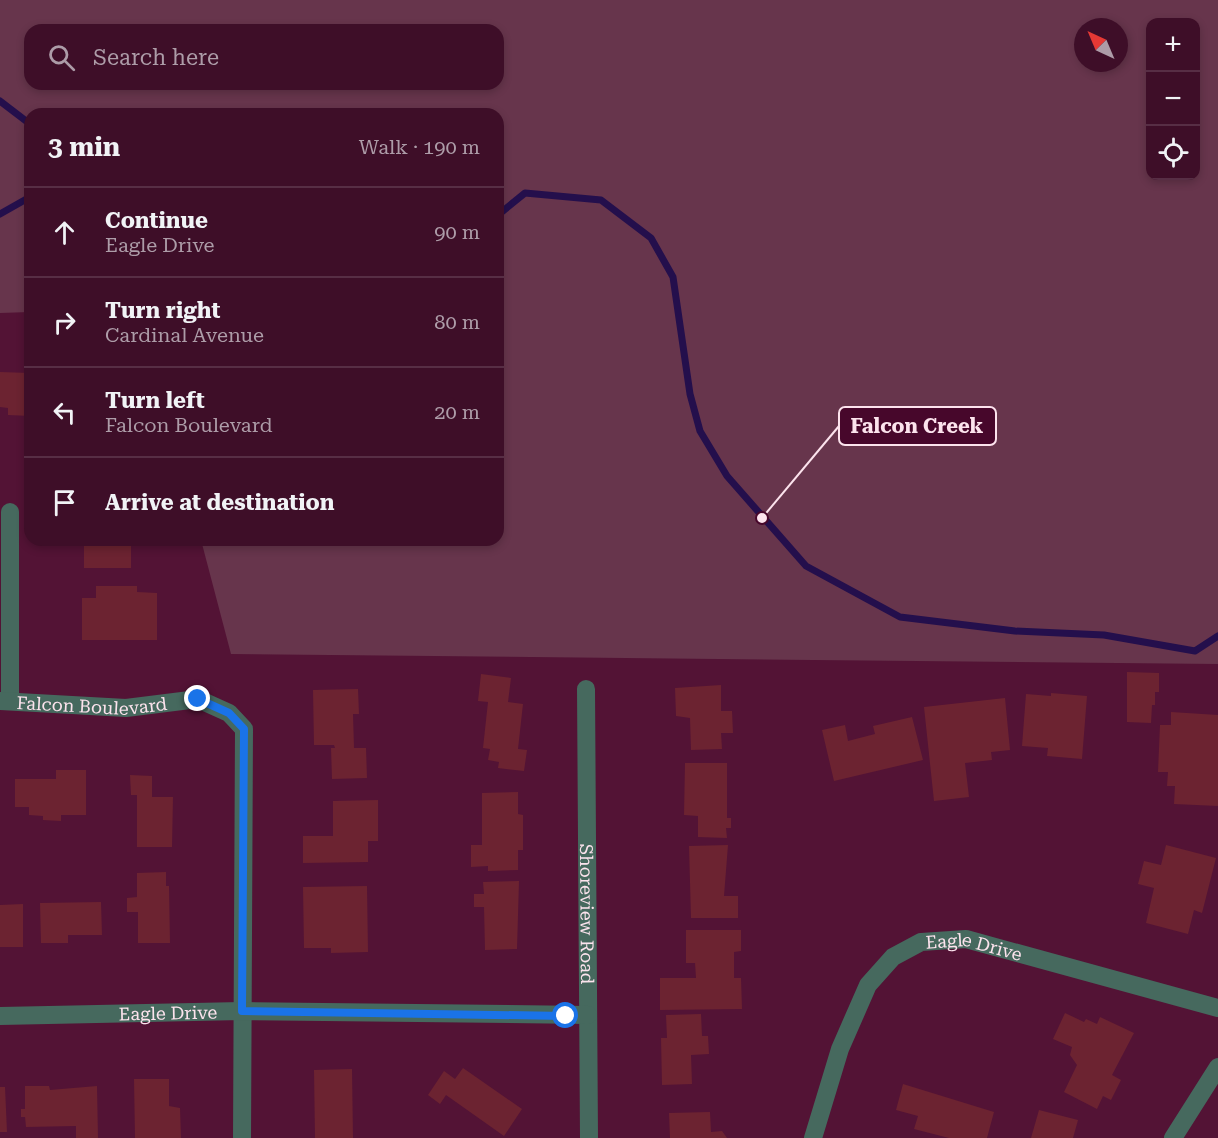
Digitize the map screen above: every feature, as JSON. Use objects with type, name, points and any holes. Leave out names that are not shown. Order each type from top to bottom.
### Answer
[{"type":"street","points":[[5,701],[10,512]]},
{"type":"street","name":"Shoreview Road","points":[[586,689],[589,1138]]},
{"type":"street","name":"Falcon Boulevard","points":[[5,701],[126,708],[198,699],[229,713],[244,729],[242,1011]]},
{"type":"street","name":"Eagle Drive","points":[[813,1138],[840,1049],[868,985],[893,957],[921,942],[966,939],[1218,1008]]},
{"type":"street","points":[[242,1011],[242,1138]]},
{"type":"street","name":"Eagle Drive","points":[[0,1016],[242,1011],[588,1016]]},
{"type":"street","points":[[1173,1138],[1218,1066]]},
{"type":"shaded area","points":[[0,0],[1218,0],[1218,664],[231,654],[203,546],[504,546],[504,108],[24,108],[24,312],[0,313]]},
{"type":"building","points":[[0,372],[24,373],[24,416],[8,415],[8,408],[0,407]]},
{"type":"building","points":[[84,546],[131,546],[131,568],[84,568]]},
{"type":"building","points":[[96,586],[137,586],[137,592],[157,593],[157,640],[82,640],[82,598],[96,598]]},
{"type":"building","points":[[1127,672],[1159,673],[1159,692],[1155,692],[1151,723],[1127,722]]},
{"type":"building","points":[[481,674],[511,678],[508,702],[523,704],[518,749],[527,750],[524,771],[498,768],[499,762],[488,760],[490,749],[483,748],[488,702],[478,701]]},
{"type":"building","points":[[721,685],[721,711],[732,711],[733,733],[721,733],[722,749],[691,750],[690,718],[676,716],[675,688]]},
{"type":"building","points":[[358,689],[359,714],[353,714],[354,748],[366,748],[367,778],[332,779],[331,748],[335,748],[334,745],[314,745],[313,690]]},
{"type":"building","points":[[1051,693],[1087,696],[1082,759],[1047,756],[1048,748],[1022,746],[1026,694],[1051,696]]},
{"type":"building","points":[[1005,698],[1010,750],[991,752],[992,760],[965,763],[969,797],[934,801],[924,707]]},
{"type":"building","points":[[1171,712],[1218,715],[1218,806],[1174,804],[1175,786],[1167,786],[1168,772],[1158,772],[1160,725],[1171,725]]},
{"type":"building","points":[[912,717],[923,760],[834,781],[822,730],[845,725],[848,741],[875,734],[873,726]]},
{"type":"building","points":[[685,763],[727,763],[727,818],[731,818],[731,828],[726,828],[727,838],[698,837],[698,816],[684,815]]},
{"type":"building","points":[[56,770],[86,770],[86,815],[61,815],[61,821],[43,820],[43,816],[29,815],[29,807],[15,807],[15,779],[56,779]]},
{"type":"building","points":[[130,775],[152,776],[152,797],[173,797],[172,847],[137,847],[137,795],[131,795]]},
{"type":"building","points":[[518,792],[518,814],[523,815],[523,850],[518,850],[518,870],[488,871],[488,866],[471,867],[471,845],[482,845],[482,793]]},
{"type":"building","points":[[378,800],[378,841],[368,841],[368,862],[303,863],[303,836],[333,836],[333,801]]},
{"type":"building","points":[[728,845],[724,896],[738,896],[738,918],[691,918],[689,846]]},
{"type":"building","points":[[1166,845],[1216,858],[1202,913],[1194,910],[1188,934],[1146,923],[1154,888],[1138,884],[1144,861],[1161,865]]},
{"type":"building","points":[[166,872],[166,886],[169,886],[170,943],[138,943],[138,912],[127,912],[127,898],[137,897],[137,873]]},
{"type":"building","points":[[519,881],[517,949],[485,950],[484,907],[474,907],[474,894],[484,894],[483,882]]},
{"type":"building","points":[[367,886],[368,952],[331,953],[331,948],[304,948],[303,887]]},
{"type":"building","points":[[101,902],[102,935],[68,935],[68,943],[41,943],[40,903]]},
{"type":"building","points":[[23,904],[23,947],[0,947],[0,905]]},
{"type":"building","points":[[686,930],[741,930],[741,951],[734,952],[734,978],[741,978],[742,1009],[660,1010],[660,978],[696,978],[695,963],[686,963]]},
{"type":"building","points":[[1065,1013],[1084,1022],[1086,1019],[1097,1024],[1100,1017],[1134,1033],[1112,1075],[1121,1080],[1111,1100],[1103,1096],[1097,1109],[1064,1092],[1077,1065],[1070,1055],[1072,1047],[1053,1039]]},
{"type":"building","points":[[701,1014],[702,1036],[708,1036],[709,1054],[691,1055],[692,1084],[662,1085],[661,1038],[667,1038],[666,1015]]},
{"type":"building","points":[[463,1068],[522,1109],[504,1136],[446,1095],[440,1104],[428,1095],[444,1071],[455,1079]]},
{"type":"building","points":[[352,1069],[353,1138],[315,1138],[314,1070]]},
{"type":"building","points":[[134,1079],[169,1079],[169,1106],[180,1108],[181,1138],[135,1138]]},
{"type":"building","points":[[903,1084],[994,1112],[987,1138],[949,1138],[914,1129],[918,1116],[896,1110]]},
{"type":"building","points":[[25,1086],[49,1086],[50,1090],[97,1086],[98,1138],[76,1138],[76,1126],[26,1127],[25,1117],[21,1117],[21,1109],[25,1109]]},
{"type":"building","points":[[0,1087],[5,1087],[7,1132],[0,1132]]},
{"type":"building","points":[[1039,1110],[1078,1120],[1073,1138],[1031,1138]]},
{"type":"building","points":[[710,1112],[711,1132],[722,1131],[727,1138],[670,1138],[669,1113]]},
{"type":"waterway","points":[[0,101],[24,119]]},
{"type":"waterway","points":[[504,210],[525,193],[601,200],[651,238],[673,277],[690,394],[700,431],[727,476],[806,566],[900,617],[1015,631],[1104,635],[1195,651],[1218,636]]},
{"type":"waterway","points":[[0,214],[24,200]]},
{"type":"place","name":"Falcon Creek","points":[[762,518]]},
{"type":"route","points":[[198,699],[229,713],[244,729],[242,1011],[566,1016]]}]
